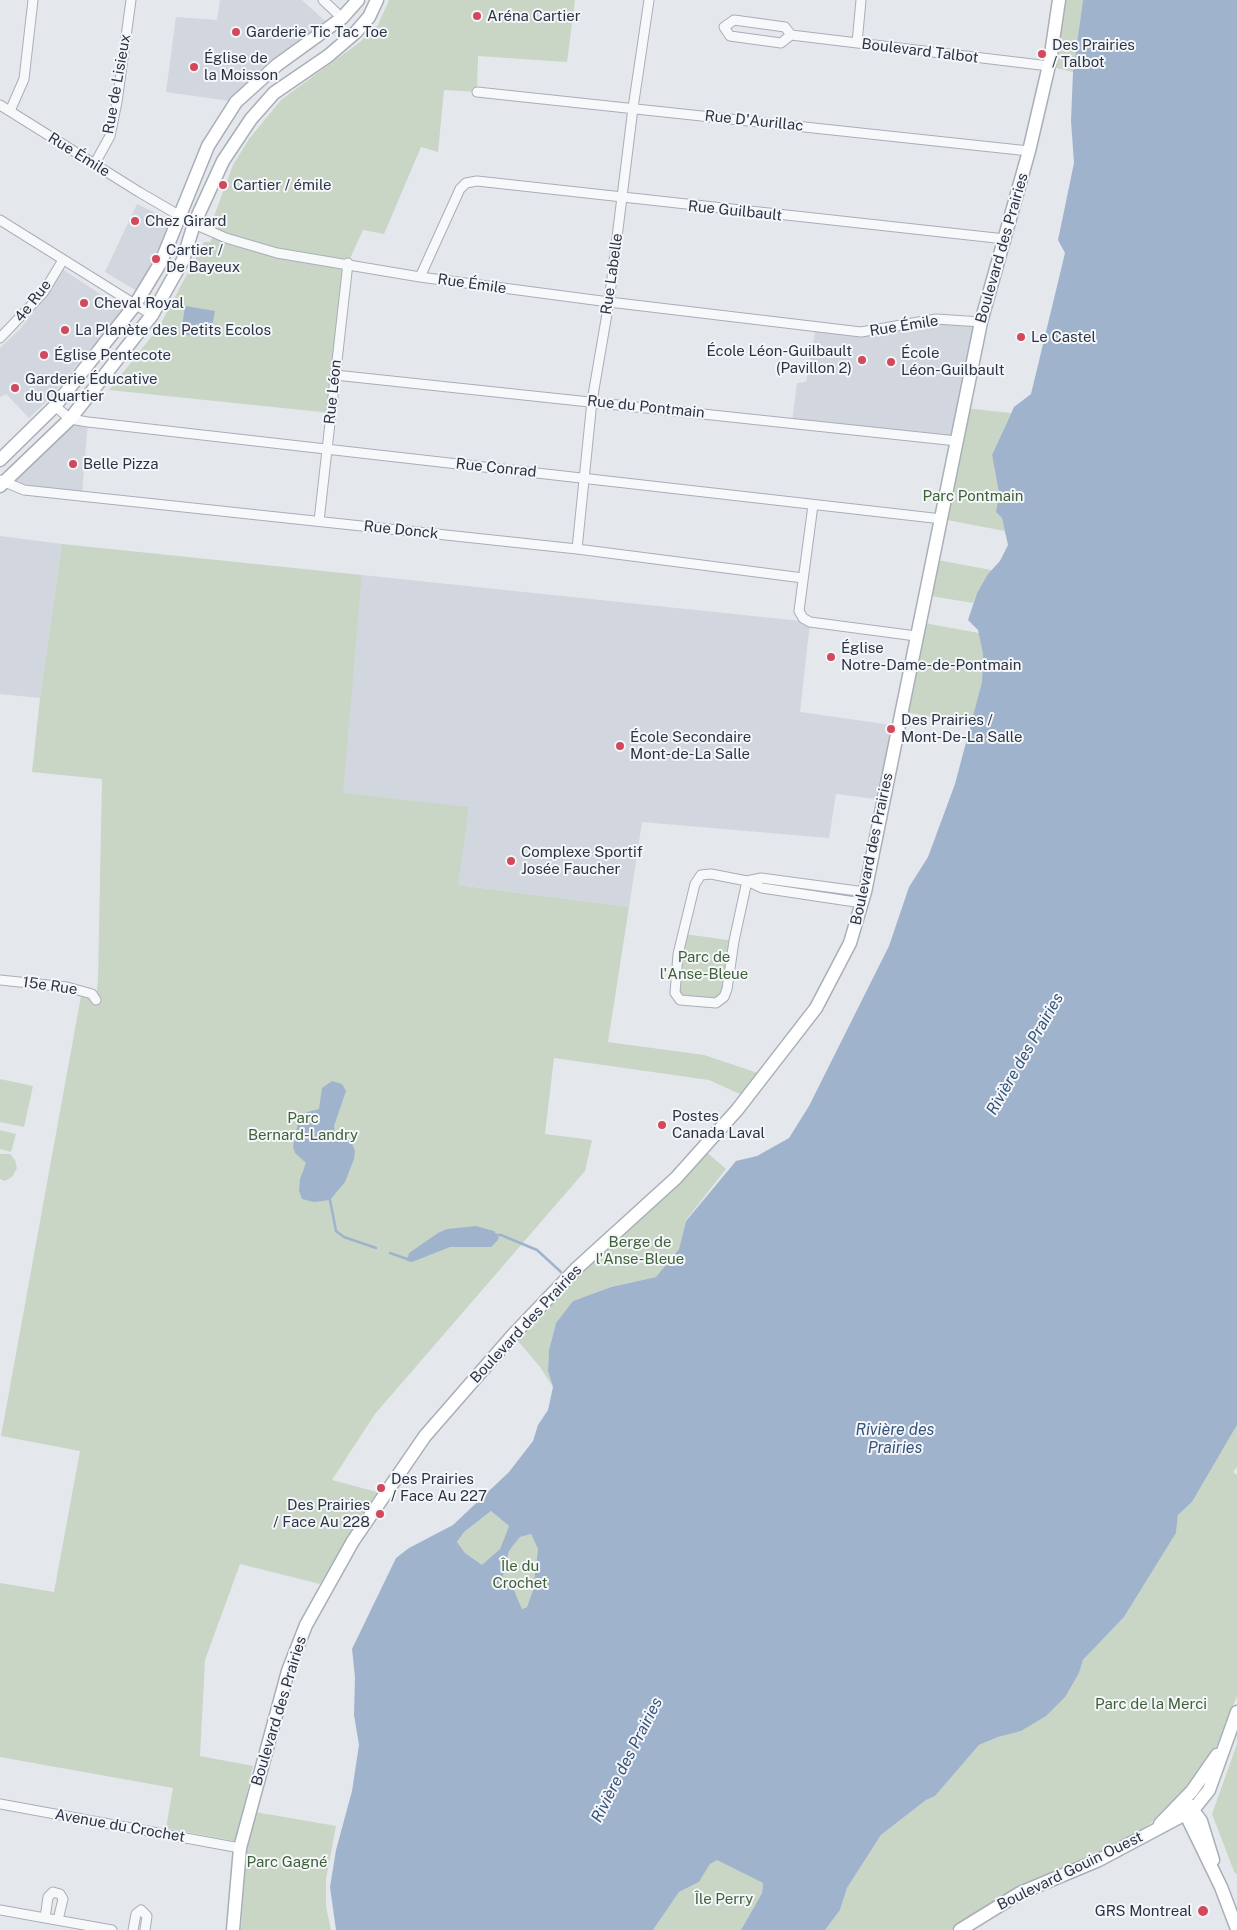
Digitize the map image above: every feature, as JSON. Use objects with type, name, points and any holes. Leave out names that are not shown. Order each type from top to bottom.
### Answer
[{"type":"street","points":[[10,112],[24,79],[33,0]]},
{"type":"street","name":"Rue de Lisieux","points":[[94,165],[110,136],[117,102],[131,0]]},
{"type":"street","points":[[323,0],[342,18]]},
{"type":"street","points":[[0,460],[55,406],[135,306],[161,262],[208,146],[236,102],[270,71],[342,18],[358,0]]},
{"type":"street","points":[[1,483],[70,419],[152,315],[183,260],[194,224],[223,161],[251,119],[274,93],[328,56],[356,32],[368,17],[377,0]]},
{"type":"street","name":"Rue Labelle","points":[[577,549],[592,401],[609,302],[633,108],[649,0]]},
{"type":"street","points":[[857,43],[861,0]]},
{"type":"street","name":"Boulevard des Prairies","points":[[233,1930],[240,1848],[280,1697],[306,1625],[327,1585],[381,1498],[425,1436],[513,1335],[577,1268],[676,1178],[737,1110],[816,1008],[850,943],[864,898],[981,322],[1030,151],[1049,66],[1059,0]]},
{"type":"street","name":"Boulevard Talbot","points":[[792,35],[781,43],[730,36],[724,27],[734,20],[785,27],[792,35],[1049,66]]},
{"type":"street","name":"Rue D'Aurillac","points":[[478,92],[1030,151]]},
{"type":"street","name":"Rue Émile","points":[[0,106],[94,165],[194,224],[226,238],[277,253],[348,263],[420,277],[861,332],[936,319],[981,322]]},
{"type":"street","name":"Rue Guilbault","points":[[420,277],[460,189],[466,183],[477,181],[1005,239]]},
{"type":"street","points":[[0,220],[152,315]]},
{"type":"street","name":"4e Rue","points":[[0,338],[43,293],[62,260]]},
{"type":"street","name":"Rue Léon","points":[[319,521],[348,263]]},
{"type":"street","name":"Rue du Pontmain","points":[[335,376],[592,401],[957,441]]},
{"type":"street","points":[[55,406],[70,419]]},
{"type":"street","name":"Rue Conrad","points":[[70,419],[942,519]]},
{"type":"street","name":"Rue Donck","points":[[1,483],[24,490],[577,549],[802,578]]},
{"type":"street","points":[[813,505],[799,611],[803,618],[810,622],[916,636]]},
{"type":"street","points":[[747,881],[724,997],[716,1003],[680,1000],[675,994],[678,954],[695,884],[701,875],[711,874],[747,881],[762,888],[864,898]]},
{"type":"street","name":"15e Rue","points":[[0,980],[67,987],[92,994],[96,1000]]},
{"type":"street","name":"Boulevard Gouin Ouest","points":[[960,1930],[1020,1893],[1099,1860],[1156,1828],[1190,1812],[1209,1790],[1237,1712]]},
{"type":"street","name":"Boulevard Gouin Ouest","points":[[1156,1828],[1184,1799],[1224,1745]]},
{"type":"street","points":[[1184,1799],[1190,1812],[1200,1818],[1220,1887],[1237,1929]]},
{"type":"street","name":"Avenue du Crochet","points":[[0,1804],[240,1848]]},
{"type":"street","points":[[45,1918],[48,1898],[53,1892],[60,1894],[63,1899],[58,1920]]},
{"type":"street","points":[[0,1910],[112,1930]]},
{"type":"street","points":[[133,1930],[136,1914],[140,1910],[147,1916],[145,1930]]},
{"type":"shaded area","points":[[220,0],[302,0],[325,21],[264,65],[230,101],[166,92],[176,17],[217,20]]},
{"type":"shaded area","points":[[137,204],[170,220],[153,262],[137,291],[105,272]]},
{"type":"shaded area","points":[[62,269],[123,309],[49,399],[29,418],[6,394],[0,397],[0,348],[21,328],[50,290]]},
{"type":"shaded area","name":"École Léon-Guilbault","points":[[936,319],[981,322],[957,441],[792,423],[797,383],[806,382],[816,327],[861,332]]},
{"type":"shaded area","points":[[70,419],[88,422],[82,493],[24,487],[9,482]]},
{"type":"shaded area","points":[[0,536],[62,544],[40,698],[0,694]]},
{"type":"shaded area","name":"École Secondaire Mont-de-La Salle","points":[[362,575],[810,622],[800,712],[898,726],[883,800],[836,794],[829,838],[642,822],[629,907],[458,885],[342,793]]},
{"type":"green space","points":[[389,0],[575,0],[567,62],[478,56],[477,92],[444,90],[438,152],[421,147],[384,234],[363,230],[348,263],[331,413],[109,390],[159,327],[204,242],[210,242],[220,224],[213,219],[233,165],[249,139],[281,100],[360,42],[378,25]]},
{"type":"green space","points":[[1059,0],[1083,0],[1073,72],[1049,66]]},
{"type":"green space","name":"Parc Pontmain","points":[[964,408],[1011,413],[992,455],[999,493],[996,512],[1002,518],[1005,531],[942,519]]},
{"type":"green space","name":"Parc Bernard-Landry","points":[[62,544],[362,575],[343,793],[469,807],[458,885],[629,907],[608,1042],[704,1055],[758,1073],[740,1094],[709,1080],[554,1058],[545,1134],[592,1140],[585,1171],[375,1414],[332,1480],[377,1492],[320,1584],[240,1564],[205,1660],[200,1756],[253,1766],[237,1839],[234,1841],[166,1828],[173,1788],[0,1757],[0,1583],[54,1592],[80,1451],[1,1436],[81,996],[96,1000],[98,980],[102,779],[32,772],[40,698]]},
{"type":"green space","points":[[938,560],[991,570],[973,603],[925,595]]},
{"type":"green space","points":[[919,622],[979,633],[983,654],[982,682],[972,725],[901,711]]},
{"type":"green space","name":"Parc de l'Anse-Bleue","points":[[685,934],[734,941],[727,989],[716,1003],[680,1000],[675,993]]},
{"type":"green space","points":[[0,1079],[33,1086],[24,1127],[0,1122]]},
{"type":"green space","points":[[0,1130],[16,1134],[11,1152],[0,1149]]},
{"type":"green space","name":"Berge de l'Anse-Bleue","points":[[702,1148],[726,1169],[686,1220],[679,1249],[656,1277],[611,1287],[573,1301],[556,1323],[549,1350],[548,1371],[553,1387],[540,1367],[513,1335]]},
{"type":"green space","points":[[0,1154],[10,1154],[15,1160],[17,1168],[12,1177],[5,1181],[0,1179]]},
{"type":"green space","name":"Parc de la Merci","points":[[1237,1425],[1237,1467],[1233,1472],[1237,1475],[1237,1696],[1217,1745],[1187,1790],[1142,1831],[1098,1855],[1002,1896],[951,1930],[825,1930],[840,1910],[847,1888],[881,1835],[926,1800],[935,1796],[979,1745],[998,1737],[1021,1731],[1079,1673],[1083,1660],[1124,1617],[1176,1533],[1178,1515],[1192,1502]]},
{"type":"green space","points":[[491,1511],[509,1526],[500,1549],[482,1566],[465,1553],[457,1542],[464,1532]]},
{"type":"green space","name":"Île du Crochet","points":[[531,1534],[538,1549],[533,1590],[527,1607],[522,1609],[514,1590],[508,1587],[503,1576],[509,1551],[520,1537]]},
{"type":"green space","points":[[1237,1744],[1237,1873],[1235,1874],[1212,1814]]},
{"type":"green space","name":"Parc Gagné","points":[[255,1812],[336,1826],[326,1879],[326,1907],[331,1930],[241,1930],[245,1859]]},
{"type":"green space","name":"Île Perry","points":[[717,1859],[763,1883],[762,1893],[741,1930],[653,1930],[679,1892],[699,1882],[710,1864]]},
{"type":"water","name":"Rivière des Prairies","points":[[1083,0],[1237,0],[1237,1425],[1192,1502],[1178,1515],[1176,1533],[1124,1617],[1083,1660],[1079,1673],[1065,1697],[1046,1716],[1021,1731],[998,1737],[979,1745],[935,1796],[926,1800],[881,1835],[847,1888],[840,1910],[825,1930],[741,1930],[762,1893],[763,1883],[717,1860],[710,1864],[699,1882],[679,1892],[653,1930],[336,1930],[330,1887],[336,1850],[352,1791],[359,1745],[354,1715],[355,1677],[352,1649],[396,1558],[409,1548],[453,1525],[509,1472],[533,1441],[538,1425],[548,1410],[553,1387],[548,1371],[549,1350],[556,1323],[573,1301],[611,1287],[656,1277],[679,1249],[686,1221],[736,1161],[757,1156],[789,1138],[809,1106],[889,946],[909,887],[928,857],[955,784],[982,682],[983,654],[978,630],[968,620],[977,593],[988,574],[1000,561],[1008,545],[1002,518],[996,512],[999,493],[992,455],[1014,407],[1031,394],[1065,253],[1058,240],[1074,163],[1071,121],[1073,72]],"holes":[[[491,1511],[509,1526],[500,1549],[482,1565],[465,1553],[457,1542],[464,1532]],[[531,1534],[538,1549],[533,1590],[527,1607],[522,1609],[514,1590],[508,1587],[503,1576],[509,1551],[520,1537]]]},
{"type":"water","points":[[185,306],[215,311],[212,327],[196,324],[194,336],[181,334]]},
{"type":"water","points":[[332,1081],[342,1084],[346,1091],[334,1126],[335,1133],[351,1141],[355,1151],[354,1159],[345,1182],[330,1200],[314,1202],[302,1199],[299,1191],[300,1179],[306,1163],[295,1153],[293,1147],[299,1118],[307,1112],[319,1109],[322,1088]]},
{"type":"water","points":[[476,1226],[494,1231],[499,1238],[491,1247],[450,1247],[412,1262],[407,1261],[409,1253],[438,1233],[447,1229]]},
{"type":"waterway","points":[[330,1200],[336,1231],[344,1237],[376,1248]]},
{"type":"waterway","points":[[495,1235],[501,1235],[537,1250],[561,1272]]},
{"type":"waterway","points":[[390,1253],[410,1260]]},
{"type":"place","name":"Aréna Cartier","points":[[477,16]]},
{"type":"place","name":"Garderie Tic Tac Toe","points":[[236,32]]},
{"type":"place","name":"Des Prairies / Talbot","points":[[1042,54]]},
{"type":"place","name":"Église de la Moisson","points":[[194,67]]},
{"type":"place","name":"Cartier / émile","points":[[223,185]]},
{"type":"place","name":"Chez Girard","points":[[135,221]]},
{"type":"place","name":"Cartier / De Bayeux","points":[[156,259]]},
{"type":"place","name":"Cheval Royal","points":[[84,303]]},
{"type":"place","name":"La Planète des Petits Ecolos","points":[[65,330]]},
{"type":"place","name":"Le Castel","points":[[1021,337]]},
{"type":"place","name":"Église Pentecote","points":[[44,355]]},
{"type":"place","name":"École Léon-Guilbault (Pavillon 2)","points":[[862,360]]},
{"type":"place","name":"École Léon-Guilbault","points":[[891,362]]},
{"type":"place","name":"Garderie Éducative du Quartier","points":[[15,388]]},
{"type":"place","name":"Belle Pizza","points":[[73,464]]},
{"type":"place","name":"Église Notre-Dame-de-Pontmain","points":[[831,657]]},
{"type":"place","name":"Des Prairies / Mont-De-La Salle","points":[[891,729]]},
{"type":"place","name":"École Secondaire Mont-de-La Salle","points":[[620,746]]},
{"type":"place","name":"Complexe Sportif Josée Faucher","points":[[511,861]]},
{"type":"place","name":"Postes Canada Laval","points":[[662,1125]]},
{"type":"place","name":"Des Prairies / Face Au 227","points":[[381,1488]]},
{"type":"place","name":"Des Prairies / Face Au 228","points":[[380,1514]]},
{"type":"place","name":"GRS Montreal","points":[[1203,1911]]}]
